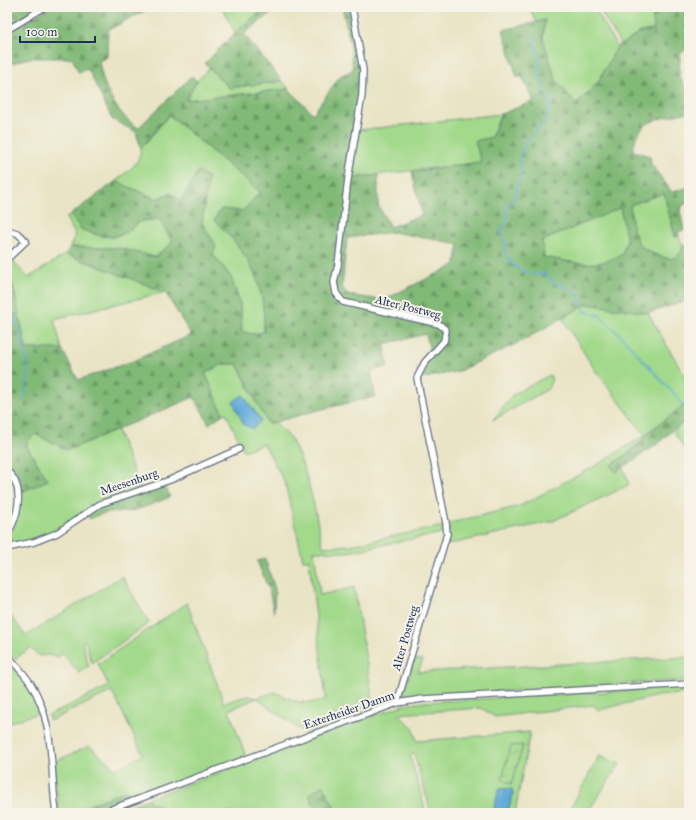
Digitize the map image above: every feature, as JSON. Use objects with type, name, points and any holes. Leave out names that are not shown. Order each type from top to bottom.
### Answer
[{"type":"street","points":[[7,30],[46,7]]},
{"type":"street","name":"Alter Postweg","points":[[352,7],[363,70],[362,95],[345,197],[338,264],[334,282],[336,293],[343,302],[439,324],[446,330],[444,341],[425,362],[417,378],[447,534],[397,704]]},
{"type":"street","points":[[7,230],[17,233],[26,241],[7,259]]},
{"type":"street","name":"Meesenburg","points":[[7,548],[34,542],[56,533],[100,504],[170,480],[239,449]]},
{"type":"street","points":[[7,471],[14,477],[17,484],[18,496],[15,516],[7,534]]},
{"type":"street","points":[[7,655],[30,683],[45,713],[49,728],[56,813]]},
{"type":"street","name":"Exterheider Damm","points":[[101,813],[397,704],[423,699],[689,684]]},
{"type":"green space","points":[[7,7],[42,7],[7,28]]},
{"type":"green space","points":[[51,7],[147,7],[148,9],[108,30],[107,57],[99,61],[104,81],[111,99],[123,115],[138,128],[192,76],[197,81],[186,100],[289,89],[313,114],[340,76],[353,70],[351,48],[342,7],[349,7],[360,70],[359,99],[345,174],[353,178],[378,175],[378,205],[390,227],[422,215],[412,172],[481,162],[475,141],[492,137],[501,114],[534,101],[522,77],[517,77],[503,30],[545,20],[543,39],[556,80],[577,105],[598,82],[617,47],[641,32],[654,30],[652,7],[689,7],[689,47],[680,54],[679,76],[689,94],[689,112],[652,121],[640,132],[635,140],[633,151],[650,156],[651,164],[672,192],[689,187],[689,202],[683,205],[680,211],[684,230],[678,232],[679,236],[675,237],[664,193],[630,205],[633,229],[639,245],[658,256],[665,258],[676,257],[681,253],[683,245],[689,246],[689,300],[648,313],[587,304],[522,341],[459,371],[420,379],[417,370],[422,360],[430,352],[426,334],[384,344],[388,367],[371,371],[375,397],[326,408],[268,424],[237,364],[223,364],[205,373],[223,414],[209,424],[194,397],[68,450],[35,434],[27,442],[27,447],[48,480],[21,492],[17,478],[7,467],[7,277],[13,284],[26,349],[62,349],[78,380],[133,361],[191,335],[165,292],[66,254],[70,247],[119,248],[155,257],[173,242],[159,219],[141,221],[125,233],[113,237],[101,236],[82,230],[70,215],[116,181],[156,199],[170,193],[181,201],[198,171],[208,177],[202,223],[216,246],[213,254],[231,277],[240,304],[242,332],[253,334],[264,332],[264,319],[259,286],[250,264],[231,237],[214,220],[221,209],[243,211],[260,192],[169,115],[141,148],[136,132],[112,119],[88,69],[79,73],[72,58],[29,58],[7,65],[7,33]],"holes":[[[620,208],[627,240],[622,254],[613,259],[594,263],[574,262],[544,257],[542,241]],[[393,232],[459,244],[455,265],[383,300],[347,295],[342,287],[347,238]]]},
{"type":"green space","points":[[222,7],[266,7],[235,33]]},
{"type":"green space","points":[[266,7],[279,7],[244,34],[282,81],[229,88],[205,63],[235,33]]},
{"type":"green space","points":[[528,7],[594,7],[617,47],[598,82],[576,105],[556,80],[543,39],[545,21],[537,22]]},
{"type":"green space","points":[[598,7],[652,7],[654,30],[641,32],[621,45]]},
{"type":"green space","points":[[209,68],[230,88],[282,81],[289,89],[185,100],[197,81]]},
{"type":"green space","points":[[501,114],[481,162],[353,178],[359,130]]},
{"type":"green space","points":[[169,115],[260,192],[243,211],[221,209],[214,220],[238,246],[255,275],[262,298],[264,311],[264,332],[253,334],[242,332],[240,304],[231,277],[213,254],[216,246],[202,223],[208,177],[198,171],[181,201],[170,193],[156,199],[116,181],[133,167],[139,158],[141,148]]},
{"type":"green space","points":[[664,193],[675,237],[679,236],[683,246],[679,256],[670,259],[659,256],[639,245],[633,229],[630,205]]},
{"type":"green space","points":[[620,207],[627,240],[622,254],[603,262],[593,263],[574,262],[544,257],[542,241]]},
{"type":"green space","points":[[70,215],[82,230],[101,236],[113,237],[125,233],[141,221],[159,219],[173,242],[155,257],[119,248],[70,247],[75,234],[66,218]]},
{"type":"green space","points":[[66,254],[166,292],[54,319],[62,349],[26,349],[13,284],[7,277],[7,266],[13,261],[28,278]]},
{"type":"green space","points":[[587,304],[648,313],[689,383],[689,405],[688,403],[650,431],[638,445],[610,466],[616,472],[623,467],[629,485],[553,521],[447,545],[450,523],[520,506],[595,466],[645,435],[595,370],[562,318]]},
{"type":"green space","points":[[223,364],[237,364],[268,424],[275,422],[287,434],[293,443],[308,481],[323,547],[351,545],[443,526],[443,533],[348,552],[314,551],[320,595],[354,587],[374,708],[306,734],[257,698],[275,692],[300,702],[311,702],[326,699],[309,560],[303,560],[285,483],[264,444],[244,451],[226,413],[223,414],[205,373]]},
{"type":"green space","points":[[550,375],[552,379],[548,389],[493,420],[512,395]]},
{"type":"green space","points":[[687,403],[689,421],[680,424],[656,445],[616,472],[610,466],[638,446],[650,431]]},
{"type":"green space","points":[[689,421],[689,457],[674,432],[680,424]]},
{"type":"green space","points":[[117,430],[141,489],[99,502],[52,533],[33,541],[7,546],[8,539],[17,519],[21,492],[48,480],[27,447],[27,442],[35,434],[68,450]]},
{"type":"green space","points":[[165,485],[170,497],[144,507],[129,511],[101,514],[90,519],[86,514],[98,506]]},
{"type":"green space","points":[[265,559],[275,589],[274,613],[269,590],[257,561]]},
{"type":"green space","points":[[122,576],[149,623],[92,663],[85,640],[82,642],[89,666],[79,673],[63,654],[58,657],[49,655],[39,656],[30,648],[15,659],[7,652],[7,611],[26,636]]},
{"type":"green space","points":[[187,603],[224,703],[247,696],[257,698],[229,710],[246,757],[130,798],[127,790],[70,813],[59,813],[54,762],[89,746],[116,769],[143,755],[112,691],[50,721],[48,716],[109,686],[98,664]]},
{"type":"green space","points":[[689,657],[689,680],[407,697],[404,692],[414,659],[423,660],[418,672]]},
{"type":"green space","points":[[15,668],[28,683],[42,712],[7,723],[7,675]]},
{"type":"green space","points":[[689,687],[689,693],[658,696],[599,710],[593,705],[495,717],[481,708],[398,714],[413,728],[417,741],[530,732],[515,813],[507,813],[513,795],[512,789],[499,789],[493,813],[431,813],[414,754],[410,755],[426,813],[337,813],[323,785],[309,794],[316,813],[168,813],[147,799],[403,705],[424,702]],"holes":[[[511,746],[523,746],[513,780],[502,779]]]},
{"type":"green space","points":[[523,745],[511,784],[502,779],[510,749],[511,746]]},
{"type":"green space","points":[[599,756],[620,764],[587,813],[568,813]]},
{"type":"green space","points":[[323,785],[337,813],[316,813],[309,794]]},
{"type":"green space","points":[[127,790],[130,798],[92,813],[70,813]]},
{"type":"green space","points":[[147,799],[168,813],[154,813],[144,806],[126,813],[109,813]]},
{"type":"water","points":[[243,395],[261,420],[253,429],[244,425],[233,402]]},
{"type":"water","points":[[499,789],[512,789],[513,795],[507,813],[493,813]]},
{"type":"waterway","points":[[537,37],[535,47],[540,57],[539,77],[549,102],[549,110],[547,119],[526,142],[519,160],[521,171],[515,196],[511,203],[505,207],[508,219],[501,230],[506,244],[504,248],[507,258],[512,264],[526,273],[545,274],[553,282],[578,293],[581,305]]},
{"type":"waterway","points":[[11,308],[22,339],[29,374],[24,398]]},
{"type":"waterway","points":[[584,309],[586,312],[599,315],[621,336],[676,396],[683,406]]}]
